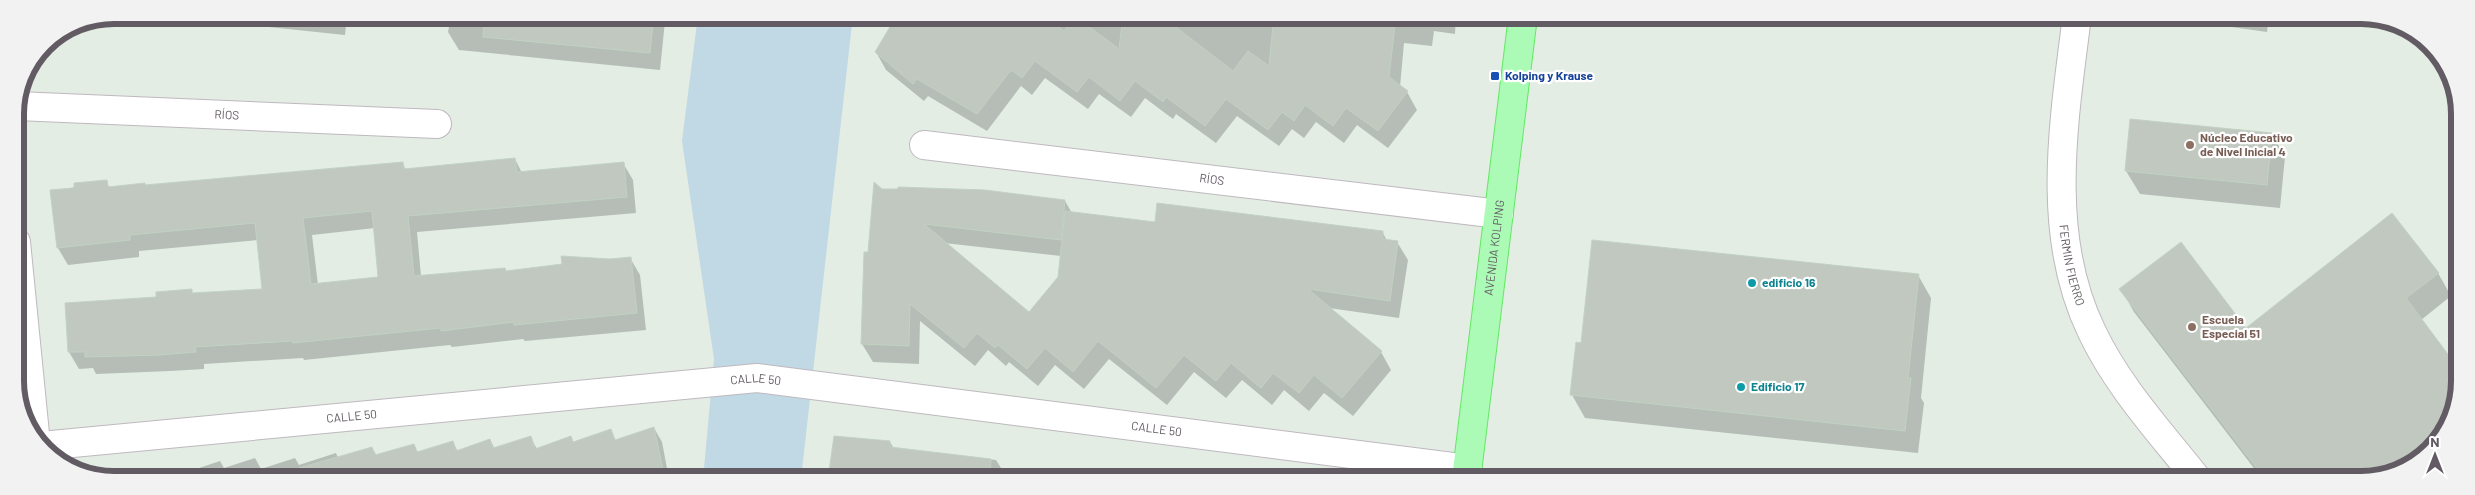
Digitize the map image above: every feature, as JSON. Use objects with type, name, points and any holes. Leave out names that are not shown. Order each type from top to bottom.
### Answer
[{"type":"main road","name":"AVENIDA KOLPING","points":[[1467,471],[1522,24]]},
{"type":"street","name":"FERMIN FIERRO","points":[[2076,24],[2064,119],[2061,197],[2070,273],[2092,332],[2126,389],[2191,471]]},
{"type":"street","name":"RÍOS","points":[[25,106],[437,124]]},
{"type":"street","name":"RÍOS","points":[[924,145],[1499,214]]},
{"type":"street","points":[[24,323],[34,422]]},
{"type":"street","name":"CALLE 50","points":[[50,445],[757,378],[1445,471]]},
{"type":"shaded area","points":[[697,24],[852,24],[802,471],[704,471],[714,359],[682,141]]},
{"type":"building","points":[[484,24],[653,24],[650,53],[483,37]]},
{"type":"building","points":[[892,24],[1055,24],[1064,31],[1069,24],[1086,24],[1119,49],[1122,24],[1177,24],[1177,28],[1233,71],[1248,51],[1269,66],[1273,24],[1395,24],[1389,77],[1408,91],[1378,131],[1346,108],[1333,126],[1305,105],[1294,121],[1282,112],[1268,130],[1226,99],[1205,126],[1166,97],[1163,102],[1135,81],[1120,101],[1089,77],[1077,92],[1035,61],[1022,78],[1011,70],[977,114],[917,79],[913,84],[875,52]]},
{"type":"building","points":[[2130,119],[2272,133],[2267,185],[2125,171]]},
{"type":"building","points":[[515,158],[517,172],[624,162],[627,197],[408,216],[414,276],[505,268],[506,271],[562,264],[561,256],[610,259],[631,257],[637,313],[514,325],[514,322],[441,331],[441,328],[293,343],[293,341],[195,347],[196,352],[160,355],[85,357],[85,352],[68,352],[65,303],[156,297],[156,292],[192,289],[192,293],[262,289],[255,223],[130,235],[130,240],[57,248],[50,190],[74,188],[74,183],[107,180],[108,187],[145,183],[145,185],[403,162],[404,169]],"holes":[[[372,211],[378,277],[311,284],[303,218]]]},
{"type":"building","points":[[874,182],[882,189],[898,189],[898,187],[985,190],[1065,200],[1061,240],[924,224],[1029,312],[1058,277],[1065,211],[1155,222],[1157,203],[1383,231],[1383,239],[1398,241],[1390,301],[1308,289],[1382,351],[1342,398],[1314,375],[1299,393],[1273,373],[1261,388],[1231,363],[1216,381],[1184,355],[1156,388],[1098,341],[1073,372],[1045,348],[1027,369],[998,345],[995,348],[977,333],[964,348],[910,304],[909,346],[861,344],[864,252],[868,252]]},
{"type":"building","points":[[2392,213],[2439,273],[2406,298],[2451,358],[2451,382],[2447,411],[2437,430],[2410,430],[2410,457],[2391,467],[2379,470],[2259,471],[2119,289],[2181,242],[2246,328]]},
{"type":"building","points":[[1592,240],[1919,274],[1908,378],[1911,378],[1905,431],[1570,395],[1576,342],[1581,343]]},
{"type":"building","points":[[654,427],[663,471],[289,471],[372,447],[375,455],[414,444],[417,452],[453,441],[456,451],[490,439],[493,448],[531,436],[535,449],[571,436],[573,442],[611,429],[615,440]]},
{"type":"building","points":[[834,436],[890,441],[890,447],[991,459],[990,471],[829,471]]},
{"type":"place","name":"Kolping y Krause","points":[[1495,76]]},
{"type":"place","name":"Núcleo Educativo de Nivel Inicial 4","points":[[2190,145]]},
{"type":"place","name":"edificio 16","points":[[1752,283]]},
{"type":"place","name":"Escuela Especial 51","points":[[2192,327]]},
{"type":"place","name":"Edificio 17","points":[[1741,387]]}]
